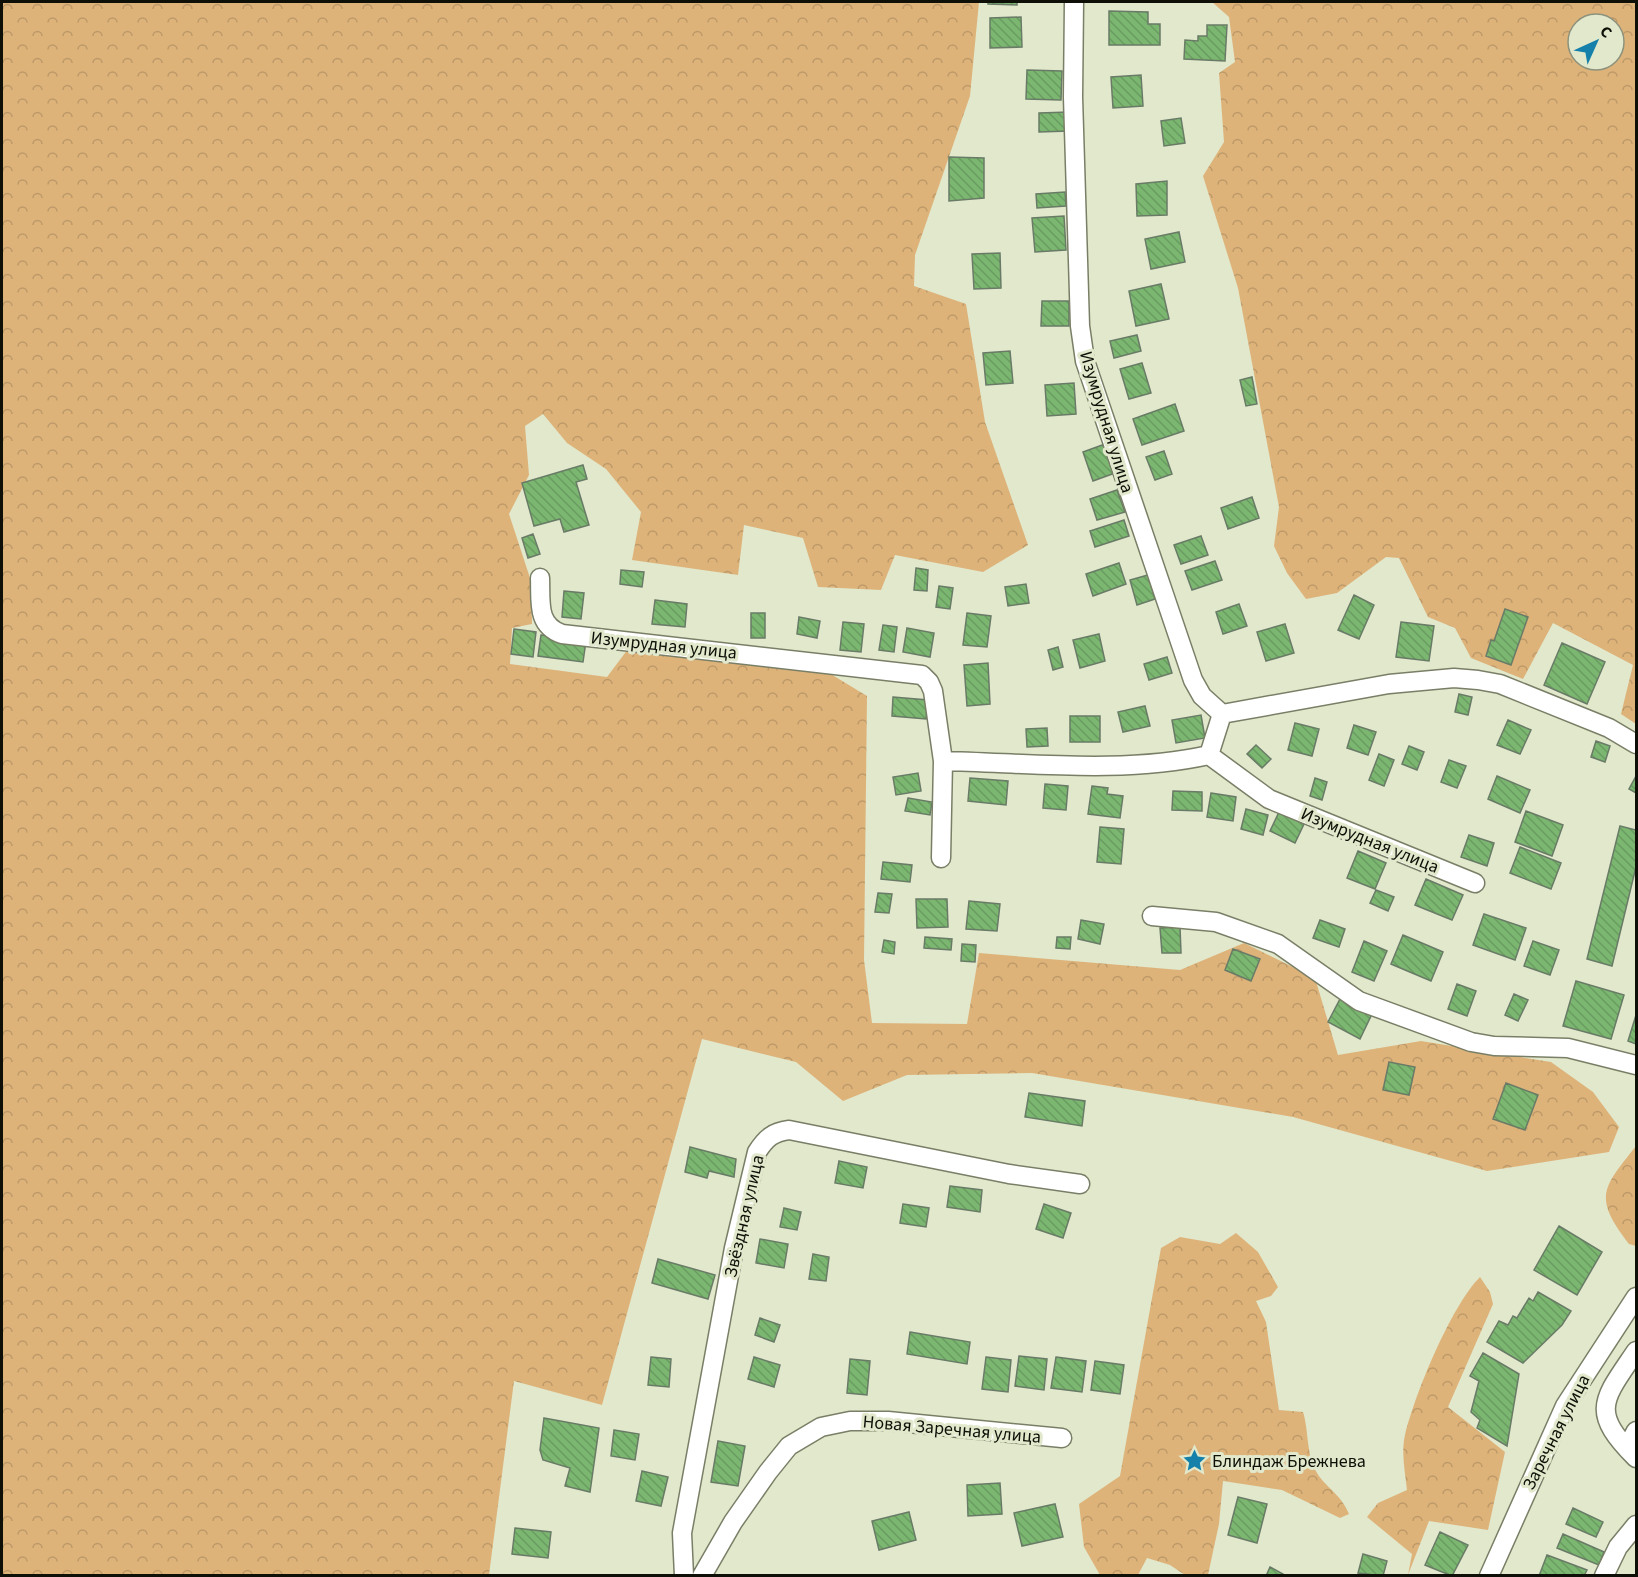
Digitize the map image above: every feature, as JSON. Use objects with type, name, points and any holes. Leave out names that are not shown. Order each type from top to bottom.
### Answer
[{"type":"street","name":"Изумрудная улица","points":[[1074,2],[1072,97],[1079,303],[1085,361],[1193,680],[1202,696],[1222,714]]},
{"type":"street","name":"Изумрудная улица","points":[[540,578],[544,622],[551,630],[562,634],[922,675],[929,682],[933,692],[943,761],[941,858]]},
{"type":"street","points":[[943,761],[1139,765],[1172,763],[1209,755],[1222,714],[1389,684],[1454,678],[1500,684],[1609,728],[1636,744]]},
{"type":"street","name":"Изумрудная улица","points":[[1209,755],[1269,799],[1474,883]]},
{"type":"street","points":[[1152,916],[1216,922],[1278,944],[1359,1001],[1472,1041],[1494,1046],[1568,1048],[1636,1065]]},
{"type":"street","name":"Звёздная улица","points":[[684,1575],[682,1533],[734,1248],[757,1152],[765,1139],[776,1132],[789,1130],[1009,1174],[1080,1184]]},
{"type":"street","name":"Заречная улица","points":[[1489,1575],[1565,1406],[1636,1297]]},
{"type":"street","points":[[1632,1453],[1609,1427],[1606,1402],[1610,1389],[1636,1351]]},
{"type":"street","name":"Новая Заречная улица","points":[[702,1575],[733,1522],[768,1472],[789,1446],[821,1427],[850,1421],[888,1421],[1062,1438]]},
{"type":"street","points":[[1632,1453],[1636,1431]]},
{"type":"street","points":[[1604,1575],[1618,1547],[1636,1525]]},
{"type":"green space","points":[[2,2],[979,2],[970,96],[915,255],[914,286],[966,304],[985,422],[1028,545],[983,572],[895,555],[881,590],[818,587],[803,538],[744,525],[738,575],[632,560],[641,512],[606,469],[567,443],[543,414],[525,426],[529,475],[509,514],[531,581],[532,624],[512,628],[510,664],[607,677],[628,649],[829,673],[867,696],[864,960],[872,1023],[967,1024],[979,953],[1180,970],[1244,943],[1315,978],[1338,1055],[1421,1041],[1551,1062],[1593,1092],[1619,1127],[1609,1152],[1487,1171],[1293,1117],[1032,1073],[907,1075],[843,1101],[796,1062],[702,1039],[602,1405],[514,1381],[489,1575],[2,1576]]},
{"type":"green space","points":[[1212,2],[1636,2],[1636,724],[1621,714],[1633,665],[1553,623],[1523,679],[1471,658],[1455,628],[1428,617],[1399,558],[1386,557],[1337,593],[1306,599],[1287,573],[1274,546],[1279,507],[1238,288],[1203,176],[1224,142],[1219,73],[1235,62],[1229,17]]},
{"type":"green space","points":[[1636,1146],[1636,1246],[1629,1244],[1610,1215],[1606,1204],[1606,1194],[1609,1184]]},
{"type":"green space","points":[[1236,1233],[1258,1252],[1278,1287],[1271,1296],[1256,1301],[1266,1322],[1279,1410],[1303,1412],[1313,1466],[1321,1479],[1342,1501],[1349,1514],[1340,1518],[1282,1490],[1223,1481],[1219,1524],[1208,1575],[1185,1575],[1170,1565],[1147,1558],[1138,1575],[1100,1575],[1084,1547],[1079,1504],[1120,1476],[1161,1248],[1180,1237],[1220,1244]]},
{"type":"green space","points":[[1480,1277],[1490,1292],[1493,1304],[1448,1407],[1505,1452],[1488,1530],[1429,1521],[1408,1575],[1412,1554],[1367,1517],[1378,1503],[1407,1490],[1403,1448],[1417,1397],[1435,1351],[1457,1308]]},
{"type":"building","points":[[988,2],[1017,2],[1017,5],[988,4]]},
{"type":"building","points":[[1109,11],[1148,12],[1148,24],[1160,24],[1160,45],[1109,45]]},
{"type":"building","points":[[1021,17],[1022,47],[990,48],[990,18]]},
{"type":"building","points":[[1207,25],[1227,25],[1225,61],[1184,59],[1185,40],[1198,41],[1198,36],[1207,36]]},
{"type":"building","points":[[1027,70],[1062,71],[1061,100],[1026,99]]},
{"type":"building","points":[[1141,75],[1143,106],[1113,108],[1111,77]]},
{"type":"building","points":[[1069,112],[1069,131],[1039,132],[1039,113]]},
{"type":"building","points":[[1181,118],[1185,143],[1164,146],[1161,121]]},
{"type":"building","points":[[949,157],[984,158],[984,198],[949,201]]},
{"type":"building","points":[[1167,181],[1167,215],[1137,216],[1136,184]]},
{"type":"building","points":[[1065,192],[1066,206],[1037,208],[1036,194]]},
{"type":"building","points":[[1064,216],[1066,250],[1035,252],[1032,218]]},
{"type":"building","points":[[1179,232],[1185,262],[1151,269],[1145,239]]},
{"type":"building","points":[[1000,253],[1001,288],[974,289],[972,254]]},
{"type":"building","points":[[1161,284],[1169,319],[1136,326],[1129,291]]},
{"type":"building","points":[[1042,301],[1069,301],[1069,326],[1041,326]]},
{"type":"building","points":[[1137,335],[1141,351],[1114,358],[1110,341]]},
{"type":"building","points":[[1010,351],[1013,383],[986,385],[983,353]]},
{"type":"building","points":[[1142,363],[1151,393],[1129,399],[1120,369]]},
{"type":"building","points":[[1252,377],[1257,404],[1246,406],[1240,380]]},
{"type":"building","points":[[1074,383],[1076,414],[1047,416],[1045,385]]},
{"type":"building","points":[[1175,404],[1184,431],[1142,445],[1133,419]]},
{"type":"building","points":[[1105,444],[1115,473],[1093,481],[1083,452]]},
{"type":"building","points":[[1164,451],[1172,474],[1155,480],[1146,457]]},
{"type":"building","points":[[583,465],[587,479],[576,482],[589,525],[564,532],[560,519],[534,526],[522,483]]},
{"type":"building","points":[[1117,490],[1125,512],[1097,520],[1090,499]]},
{"type":"building","points":[[1252,497],[1259,518],[1228,529],[1221,508]]},
{"type":"building","points":[[1124,520],[1129,536],[1095,547],[1090,531]]},
{"type":"building","points":[[533,534],[540,554],[528,558],[522,538]]},
{"type":"building","points":[[1201,536],[1208,555],[1181,564],[1174,545]]},
{"type":"building","points":[[1215,561],[1222,580],[1192,590],[1185,571]]},
{"type":"building","points":[[1119,563],[1126,584],[1093,596],[1086,574]]},
{"type":"building","points":[[916,568],[928,570],[927,591],[914,590]]},
{"type":"building","points":[[621,570],[644,572],[642,587],[620,584]]},
{"type":"building","points":[[1148,575],[1155,599],[1137,605],[1130,580]]},
{"type":"building","points":[[1026,584],[1029,603],[1008,606],[1005,587]]},
{"type":"building","points":[[939,586],[953,588],[950,609],[936,607]]},
{"type":"building","points":[[564,591],[584,593],[581,619],[562,617]]},
{"type":"building","points":[[1354,595],[1374,605],[1359,639],[1338,630]]},
{"type":"building","points":[[655,600],[687,604],[685,627],[652,624]]},
{"type":"building","points":[[1239,604],[1247,626],[1223,634],[1216,612]]},
{"type":"building","points":[[1505,609],[1528,617],[1511,665],[1486,656]]},
{"type":"building","points":[[751,613],[765,613],[765,638],[751,638]]},
{"type":"building","points":[[967,613],[991,616],[987,647],[963,645]]},
{"type":"building","points":[[799,617],[820,621],[817,638],[797,634]]},
{"type":"building","points":[[843,622],[864,624],[861,652],[840,650]]},
{"type":"building","points":[[1401,622],[1434,626],[1429,661],[1396,657]]},
{"type":"building","points":[[1285,624],[1294,653],[1266,661],[1257,632]]},
{"type":"building","points":[[883,625],[897,627],[894,652],[879,650]]},
{"type":"building","points":[[907,628],[934,633],[930,657],[903,652]]},
{"type":"building","points":[[514,629],[536,632],[533,657],[511,654]]},
{"type":"building","points":[[1099,634],[1105,661],[1080,668],[1073,640]]},
{"type":"building","points":[[541,635],[586,641],[583,662],[538,656]]},
{"type":"building","points":[[1562,643],[1605,662],[1587,704],[1544,685]]},
{"type":"building","points":[[1058,647],[1063,667],[1053,670],[1048,650]]},
{"type":"building","points":[[1167,657],[1172,673],[1149,680],[1144,664]]},
{"type":"building","points":[[988,663],[990,704],[967,706],[964,665]]},
{"type":"building","points":[[1459,694],[1472,697],[1468,715],[1455,712]]},
{"type":"building","points":[[893,697],[928,700],[926,719],[892,716]]},
{"type":"building","points":[[1145,706],[1150,726],[1123,732],[1118,712]]},
{"type":"building","points":[[1201,715],[1205,738],[1176,743],[1172,720]]},
{"type":"building","points":[[1070,716],[1100,716],[1100,742],[1070,742]]},
{"type":"building","points":[[1508,720],[1531,730],[1520,754],[1497,745]]},
{"type":"building","points":[[1295,723],[1319,729],[1312,756],[1288,750]]},
{"type":"building","points":[[1354,725],[1376,732],[1368,755],[1347,748]]},
{"type":"building","points":[[1047,728],[1048,746],[1027,747],[1026,729]]},
{"type":"building","points":[[1596,741],[1610,746],[1605,762],[1591,757]]},
{"type":"building","points":[[1256,745],[1271,759],[1262,768],[1247,754]]},
{"type":"building","points":[[1409,746],[1424,752],[1417,770],[1402,764]]},
{"type":"building","points":[[1379,754],[1394,760],[1384,786],[1369,780]]},
{"type":"building","points":[[1449,760],[1466,766],[1457,788],[1441,782]]},
{"type":"building","points":[[918,773],[921,791],[896,795],[893,777]]},
{"type":"building","points":[[1497,776],[1530,790],[1520,813],[1488,799]]},
{"type":"building","points":[[1636,776],[1636,793],[1629,789]]},
{"type":"building","points":[[970,778],[1008,781],[1006,805],[968,801]]},
{"type":"building","points":[[1315,778],[1327,782],[1322,800],[1310,796]]},
{"type":"building","points":[[1045,784],[1068,786],[1066,810],[1043,808]]},
{"type":"building","points":[[1092,786],[1108,788],[1107,794],[1123,796],[1120,818],[1088,814]]},
{"type":"building","points":[[1173,791],[1202,792],[1202,811],[1172,810]]},
{"type":"building","points":[[1211,793],[1236,797],[1233,821],[1207,817]]},
{"type":"building","points":[[908,798],[932,802],[930,815],[905,811]]},
{"type":"building","points":[[1246,809],[1268,815],[1263,835],[1241,829]]},
{"type":"building","points":[[1526,811],[1563,825],[1552,856],[1515,842]]},
{"type":"building","points":[[1279,812],[1304,824],[1295,843],[1270,831]]},
{"type":"building","points":[[1620,826],[1636,830],[1636,867],[1612,966],[1587,959]]},
{"type":"building","points":[[1100,827],[1124,829],[1121,864],[1097,862]]},
{"type":"building","points":[[1469,835],[1494,843],[1487,866],[1461,857]]},
{"type":"building","points":[[1520,847],[1561,863],[1551,889],[1510,873]]},
{"type":"building","points":[[1358,851],[1386,863],[1375,889],[1347,878]]},
{"type":"building","points":[[883,862],[912,865],[910,882],[881,879]]},
{"type":"building","points":[[1426,879],[1463,895],[1452,920],[1415,905]]},
{"type":"building","points":[[1376,890],[1394,897],[1388,911],[1370,903]]},
{"type":"building","points":[[878,893],[892,894],[889,913],[875,912]]},
{"type":"building","points":[[916,899],[947,899],[948,927],[917,928]]},
{"type":"building","points":[[969,901],[1000,904],[997,931],[966,929]]},
{"type":"building","points":[[1484,914],[1526,928],[1515,960],[1473,945]]},
{"type":"building","points":[[1081,920],[1104,924],[1100,944],[1078,939]]},
{"type":"building","points":[[1320,920],[1345,929],[1339,947],[1313,938]]},
{"type":"building","points":[[1180,927],[1181,953],[1162,953],[1160,928]]},
{"type":"building","points":[[1403,935],[1443,952],[1431,981],[1391,964]]},
{"type":"building","points":[[925,937],[952,939],[951,950],[924,948]]},
{"type":"building","points":[[1057,937],[1071,937],[1070,949],[1056,948]]},
{"type":"building","points":[[884,940],[895,942],[894,954],[882,952]]},
{"type":"building","points":[[1364,941],[1387,951],[1374,981],[1352,972]]},
{"type":"building","points":[[1533,941],[1559,950],[1550,975],[1524,966]]},
{"type":"building","points":[[962,944],[976,945],[975,962],[961,961]]},
{"type":"building","points":[[1233,949],[1260,959],[1251,981],[1225,970]]},
{"type":"building","points":[[1576,981],[1624,995],[1611,1039],[1563,1026]]},
{"type":"building","points":[[1457,984],[1476,991],[1467,1016],[1448,1009]]},
{"type":"building","points":[[1514,994],[1528,1000],[1518,1021],[1505,1015]]},
{"type":"building","points":[[1341,997],[1372,1014],[1360,1039],[1328,1022]]},
{"type":"building","points":[[1636,1015],[1636,1044],[1628,1041]]},
{"type":"building","points":[[1389,1062],[1415,1067],[1409,1095],[1383,1090]]},
{"type":"building","points":[[1506,1083],[1538,1095],[1525,1130],[1493,1119]]},
{"type":"building","points":[[1029,1093],[1085,1101],[1082,1126],[1025,1117]]},
{"type":"building","points":[[690,1147],[736,1159],[734,1177],[709,1171],[707,1178],[685,1172]]},
{"type":"building","points":[[839,1161],[867,1167],[863,1188],[835,1183]]},
{"type":"building","points":[[950,1186],[982,1190],[980,1212],[947,1207]]},
{"type":"building","points":[[903,1204],[929,1208],[926,1227],[900,1223]]},
{"type":"building","points":[[1044,1204],[1071,1213],[1063,1238],[1036,1229]]},
{"type":"building","points":[[784,1208],[801,1212],[797,1230],[780,1227]]},
{"type":"building","points":[[1559,1226],[1602,1252],[1577,1295],[1534,1270]]},
{"type":"building","points":[[760,1239],[788,1244],[784,1268],[756,1263]]},
{"type":"building","points":[[813,1254],[829,1257],[826,1281],[809,1279]]},
{"type":"building","points":[[658,1259],[715,1275],[708,1299],[652,1283]]},
{"type":"building","points":[[1538,1292],[1571,1311],[1562,1325],[1523,1363],[1487,1342],[1499,1321],[1508,1325],[1513,1316],[1517,1318],[1529,1298],[1533,1301]]},
{"type":"building","points":[[760,1318],[780,1325],[774,1342],[755,1335]]},
{"type":"building","points":[[910,1332],[970,1342],[967,1364],[907,1354]]},
{"type":"building","points":[[1483,1353],[1519,1374],[1507,1446],[1477,1428],[1480,1420],[1471,1412],[1479,1381],[1470,1376]]},
{"type":"building","points":[[1019,1356],[1047,1359],[1044,1390],[1015,1386]]},
{"type":"building","points":[[651,1357],[671,1359],[669,1387],[648,1385]]},
{"type":"building","points":[[754,1357],[780,1365],[774,1387],[748,1379]]},
{"type":"building","points":[[986,1357],[1011,1360],[1008,1392],[982,1389]]},
{"type":"building","points":[[1056,1357],[1086,1361],[1082,1392],[1051,1388]]},
{"type":"building","points":[[850,1359],[870,1361],[867,1395],[847,1393]]},
{"type":"building","points":[[1095,1361],[1124,1365],[1120,1394],[1091,1390]]},
{"type":"building","points":[[544,1418],[599,1428],[590,1492],[565,1486],[570,1468],[543,1460],[540,1450]]},
{"type":"building","points":[[614,1430],[639,1434],[635,1460],[611,1456]]},
{"type":"building","points":[[718,1441],[745,1446],[738,1486],[711,1482]]},
{"type":"building","points":[[642,1471],[668,1477],[661,1506],[636,1501]]},
{"type":"building","points":[[1000,1483],[1002,1514],[968,1516],[967,1485]]},
{"type":"building","points":[[1238,1497],[1267,1504],[1257,1543],[1228,1535]]},
{"type":"building","points":[[1055,1504],[1063,1537],[1022,1546],[1014,1513]]},
{"type":"building","points":[[1573,1508],[1603,1522],[1596,1537],[1566,1524]]},
{"type":"building","points":[[909,1512],[916,1540],[879,1550],[872,1521]]},
{"type":"building","points":[[515,1528],[551,1532],[548,1558],[512,1554]]},
{"type":"building","points":[[1440,1532],[1468,1545],[1452,1576],[1425,1565]]},
{"type":"building","points":[[1563,1534],[1604,1552],[1599,1565],[1557,1548]]},
{"type":"building","points":[[1363,1554],[1387,1561],[1383,1576],[1358,1573]]},
{"type":"building","points":[[1547,1555],[1587,1570],[1584,1576],[1539,1576]]},
{"type":"building","points":[[1270,1567],[1283,1574],[1282,1576],[1266,1576]]},
{"type":"place","name":"Блиндаж Брежнева","points":[[1194,1461]]}]
